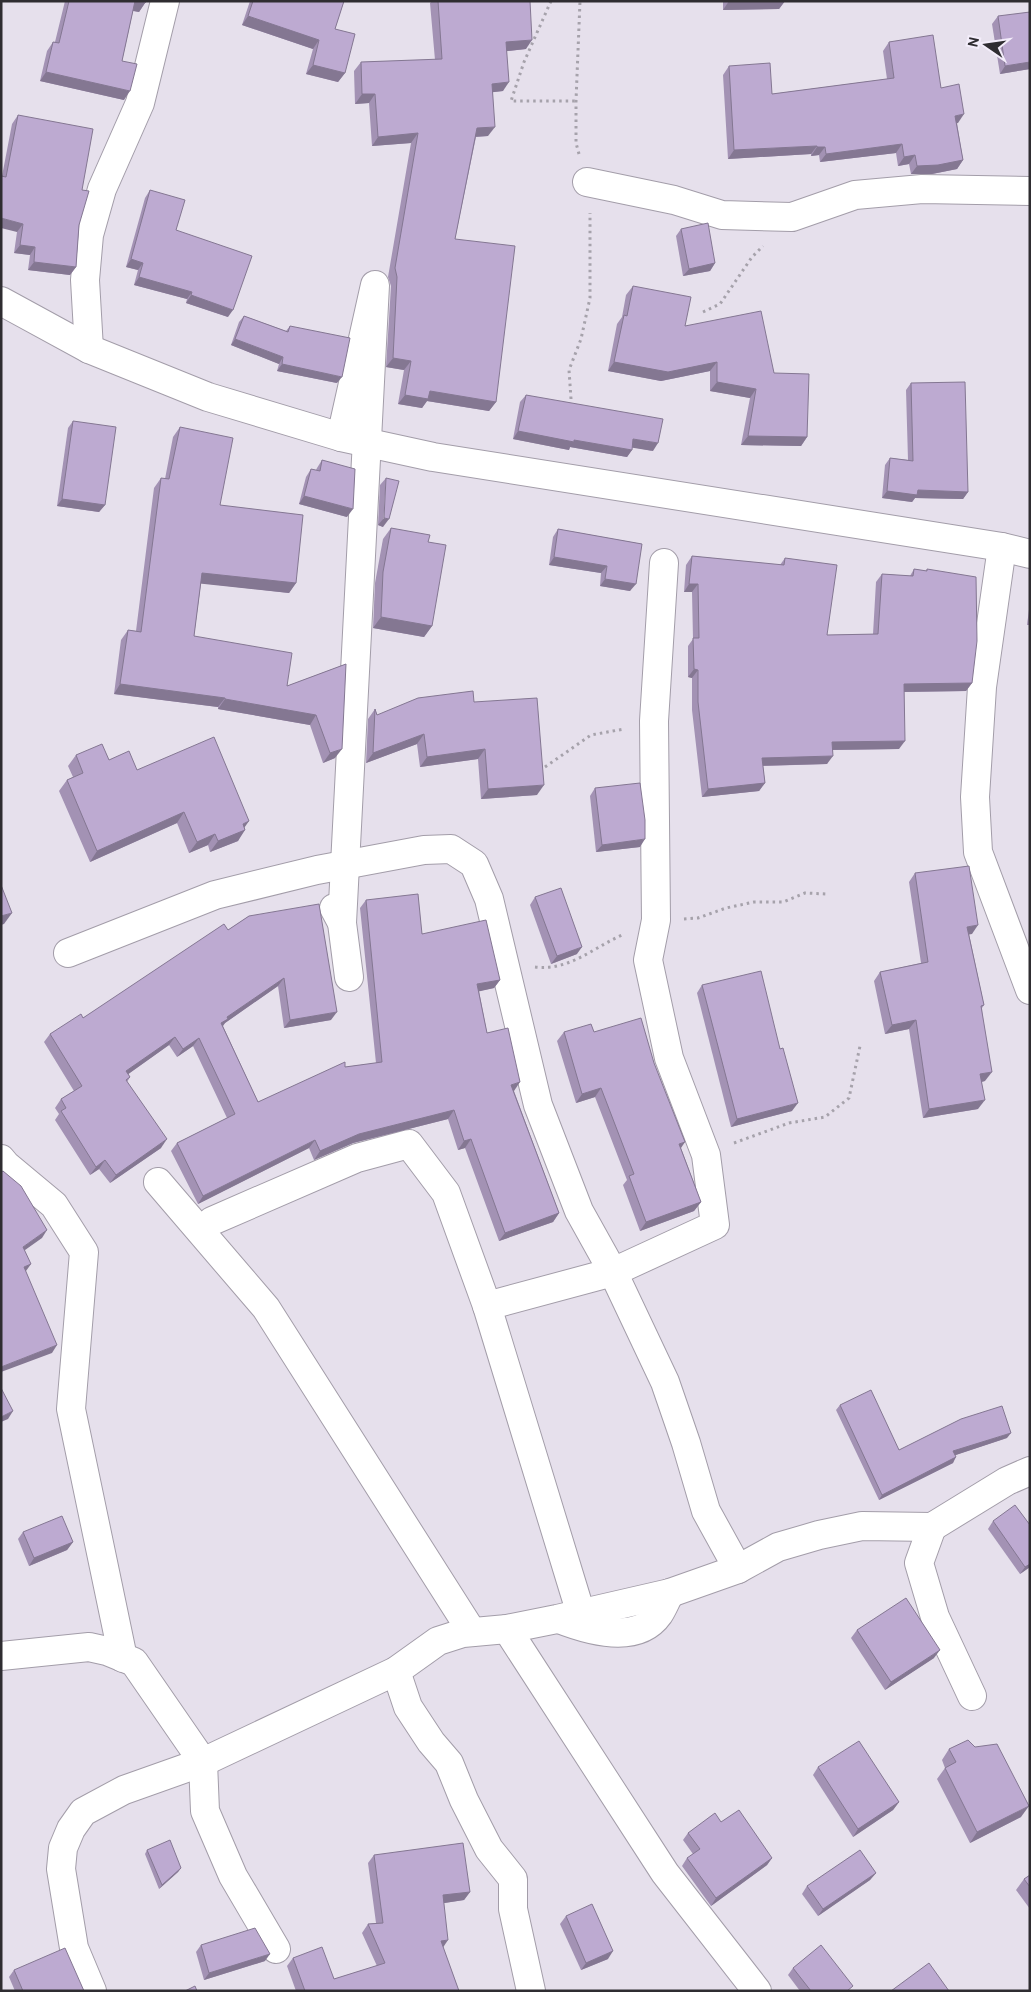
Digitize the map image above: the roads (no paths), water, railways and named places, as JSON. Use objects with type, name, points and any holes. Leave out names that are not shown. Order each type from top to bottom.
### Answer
[{"type":"street","points":[[89,349],[85,280],[89,235],[102,190],[140,103],[165,1]]},
{"type":"street","points":[[587,182],[674,200],[722,215],[792,217],[855,195],[922,189],[1030,191]]},
{"type":"street","points":[[341,437],[375,285],[342,923],[349,976]]},
{"type":"street","points":[[1,301],[89,349],[208,397],[341,437],[433,457],[1002,547],[1030,554]]},
{"type":"street","points":[[1002,547],[982,687],[975,797],[977,843],[978,852],[1030,990]]},
{"type":"street","points":[[487,1306],[613,1272],[715,1225],[706,1155],[669,1058],[648,960],[656,920],[654,721],[664,563]]},
{"type":"street","points":[[68,953],[215,894],[317,870],[424,850],[451,849],[474,864],[489,899],[538,1105],[579,1211],[613,1272],[665,1382],[686,1443],[706,1511],[738,1570]]},
{"type":"street","points":[[317,870],[342,923]]},
{"type":"street","points":[[212,1221],[357,1158],[409,1144],[446,1193],[487,1306],[569,1616]]},
{"type":"street","points":[[1,1159],[54,1205],[84,1252],[71,1409],[123,1658]]},
{"type":"street","points":[[158,1182],[266,1308],[472,1632]]},
{"type":"street","points":[[92,1991],[74,1948],[61,1869],[63,1848],[71,1829],[83,1812],[124,1790],[203,1762],[396,1671],[438,1641],[462,1633],[507,1628],[670,1593],[738,1570],[778,1547],[819,1535],[862,1526],[932,1526],[1007,1481],[1030,1471]]},
{"type":"street","points":[[932,1526],[919,1563],[935,1617],[972,1696]]},
{"type":"street","points":[[507,1628],[665,1873],[757,1991]]},
{"type":"street","points":[[1,1656],[89,1647],[107,1651],[134,1662],[203,1762],[205,1811],[233,1876],[276,1949]]},
{"type":"street","points":[[396,1671],[408,1707],[431,1742],[449,1763],[464,1800],[489,1849],[512,1878],[513,1909],[532,1991]]}]
